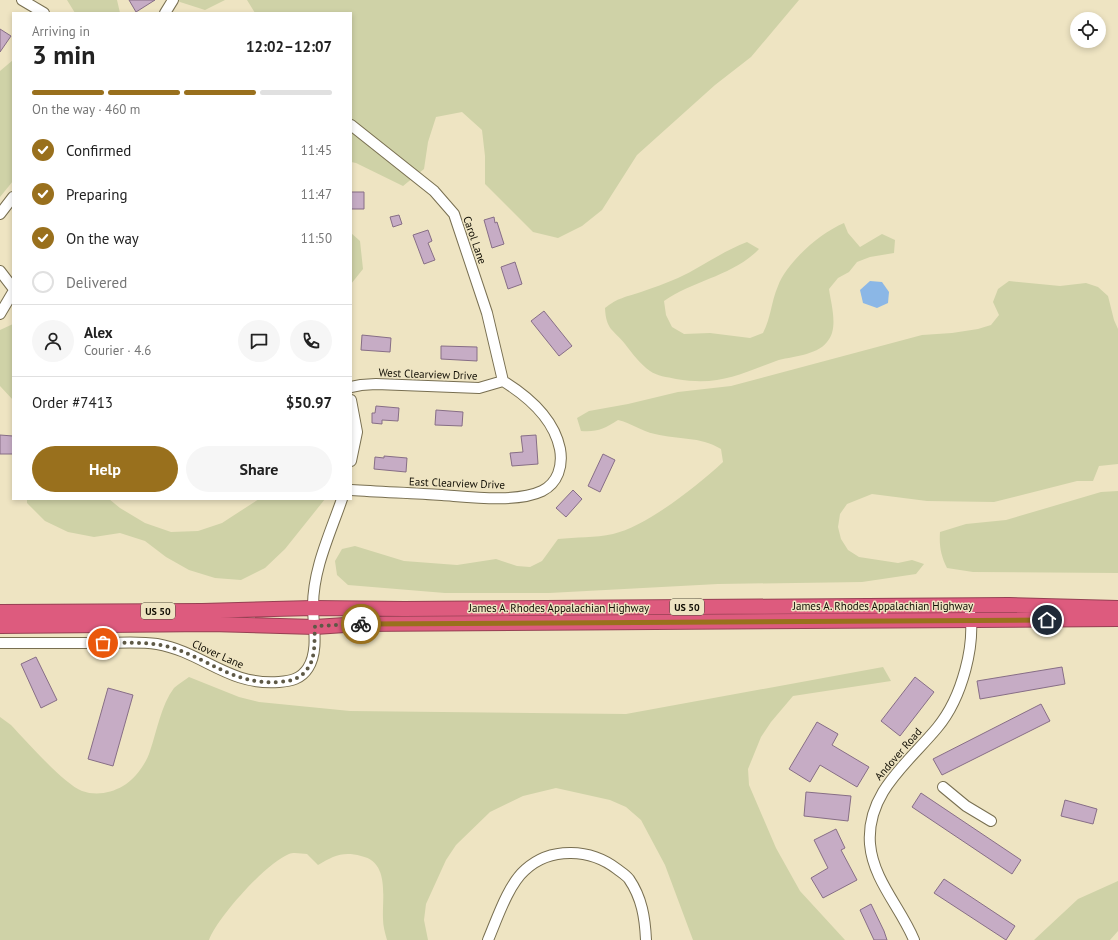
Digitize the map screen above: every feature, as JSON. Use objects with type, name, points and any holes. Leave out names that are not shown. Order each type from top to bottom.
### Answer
[{"type":"highway","name":"James A. Rhodes Appalachian Highway","points":[[0,612],[202,611],[313,608],[420,609],[969,606],[1118,608]]},
{"type":"highway","name":"James A. Rhodes Appalachian Highway","points":[[0,626],[211,624],[315,626],[360,624],[1118,619]]},
{"type":"street","points":[[22,0],[42,12]]},
{"type":"street","points":[[166,12],[173,0]]},
{"type":"street","name":"Carol Lane","points":[[352,126],[434,191],[454,214],[487,313],[504,382]]},
{"type":"street","points":[[0,214],[12,198]]},
{"type":"street","points":[[0,271],[12,287]]},
{"type":"street","points":[[0,314],[12,294]]},
{"type":"street","name":"West Clearview Drive","points":[[352,388],[361,385],[376,384],[479,388],[504,382]]},
{"type":"street","name":"East Clearview Drive","points":[[352,490],[484,497],[531,495],[550,485],[555,479],[561,465],[558,438],[547,419],[535,406],[516,389],[504,382]]},
{"type":"street","points":[[352,405],[357,432],[352,456]]},
{"type":"street","points":[[313,608],[314,587],[319,566],[342,500]]},
{"type":"street","name":"Andover Road","points":[[914,940],[876,870],[870,844],[874,815],[877,800],[886,786],[938,727],[951,709],[958,694],[967,659],[972,621],[969,606]]},
{"type":"street","name":"Clover Lane","points":[[0,643],[158,644],[186,653],[236,677],[273,682],[294,680],[302,675],[308,668],[312,659],[315,626],[313,608]]},
{"type":"street","points":[[943,787],[966,806],[991,821]]},
{"type":"street","points":[[488,940],[515,883],[525,870],[543,858],[563,852],[585,854],[606,860],[628,878],[642,904],[646,940]]},
{"type":"green space","points":[[67,0],[117,0],[120,12],[74,12]]},
{"type":"green space","points":[[177,0],[225,0],[205,10]]},
{"type":"green space","points":[[247,0],[799,0],[751,57],[715,85],[637,155],[602,210],[582,226],[558,238],[533,232],[485,184],[485,156],[482,130],[462,112],[436,117],[428,142],[424,169],[403,186],[352,162],[352,12],[254,12]]},
{"type":"green space","points":[[12,61],[12,182],[0,197],[0,71]]},
{"type":"green space","points":[[844,223],[848,233],[860,247],[882,234],[895,240],[894,253],[870,257],[857,262],[849,272],[838,278],[829,289],[833,316],[833,330],[831,337],[822,347],[810,353],[776,361],[728,378],[704,381],[676,379],[656,374],[646,368],[611,329],[607,321],[605,308],[614,302],[678,278],[729,250],[747,242],[759,249],[737,266],[688,288],[664,301],[666,315],[672,327],[684,334],[710,333],[750,338],[763,333],[768,322],[778,286],[789,267],[805,249],[815,241]]},
{"type":"green space","points":[[352,234],[360,241],[363,269],[352,283]]},
{"type":"green space","points":[[1009,281],[1060,286],[1086,283],[1098,287],[1108,296],[1114,320],[1118,329],[1118,464],[1099,466],[1093,481],[1077,481],[994,502],[927,501],[872,494],[847,504],[840,514],[838,527],[841,539],[848,550],[859,557],[898,563],[912,560],[924,564],[916,574],[862,582],[718,584],[549,593],[445,593],[348,585],[337,575],[335,561],[342,549],[355,546],[404,561],[457,565],[496,559],[517,566],[530,567],[542,561],[558,539],[592,537],[613,534],[626,530],[641,523],[671,504],[712,472],[723,462],[721,449],[697,440],[650,433],[618,420],[601,429],[581,431],[577,418],[589,411],[628,404],[678,392],[731,386],[922,335],[952,333],[978,329],[991,325],[999,315],[993,302],[998,289]]},
{"type":"green space","points":[[12,324],[12,399],[0,386],[0,330]]},
{"type":"green space","points":[[1118,491],[1118,573],[973,572],[947,568],[945,564],[941,551],[940,532],[966,524],[1006,520],[1101,492]]},
{"type":"green space","points":[[27,500],[110,500],[120,508],[145,523],[171,532],[198,531],[222,523],[257,500],[324,500],[285,549],[265,568],[241,580],[215,578],[189,570],[166,557],[145,541],[120,533],[94,537],[68,532],[45,521],[27,503]]},
{"type":"green space","points":[[883,667],[891,681],[793,696],[771,722],[761,737],[748,769],[749,785],[776,848],[800,891],[845,940],[693,940],[665,865],[641,820],[626,807],[610,800],[556,788],[523,796],[490,812],[456,845],[446,860],[426,904],[424,920],[428,940],[387,940],[383,922],[382,882],[377,865],[370,860],[361,856],[343,854],[333,857],[318,865],[307,854],[291,853],[279,859],[243,892],[214,930],[209,940],[0,940],[0,717],[11,725],[45,761],[74,787],[87,793],[98,793],[108,792],[123,786],[140,771],[146,761],[153,743],[166,702],[174,688],[189,677],[239,697],[259,702],[350,711],[626,714]]},
{"type":"green space","points":[[1118,881],[1118,931],[1110,940],[1034,940],[1078,899]]},
{"type":"water","points":[[870,281],[882,282],[889,292],[888,303],[877,308],[863,303],[860,290]]},
{"type":"building","points":[[129,0],[155,0],[136,12]]},
{"type":"building","points":[[0,29],[11,36],[0,52]]},
{"type":"building","points":[[352,192],[364,192],[364,209],[352,209]]},
{"type":"building","points":[[399,215],[402,224],[393,227],[390,217]]},
{"type":"building","points":[[494,217],[504,244],[492,248],[484,220]]},
{"type":"building","points":[[428,230],[432,241],[428,243],[435,260],[424,264],[413,235]]},
{"type":"building","points":[[515,262],[522,284],[508,289],[501,267]]},
{"type":"building","points":[[544,311],[572,346],[559,356],[531,321]]},
{"type":"building","points":[[362,335],[391,338],[390,352],[361,350]]},
{"type":"building","points":[[441,346],[477,347],[477,361],[441,359]]},
{"type":"building","points":[[376,406],[399,408],[398,421],[382,420],[382,424],[372,423],[372,413],[375,413]]},
{"type":"building","points":[[436,410],[463,412],[462,426],[435,425]]},
{"type":"building","points":[[0,435],[12,436],[12,454],[0,454]]},
{"type":"building","points":[[536,435],[538,464],[512,466],[510,453],[523,452],[521,436]]},
{"type":"building","points":[[603,454],[615,460],[600,492],[588,486]]},
{"type":"building","points":[[384,456],[407,458],[406,472],[374,469],[375,457],[384,458]]},
{"type":"building","points":[[573,490],[582,499],[566,517],[556,508]]},
{"type":"building","points":[[36,657],[57,700],[41,708],[21,664]]},
{"type":"building","points":[[1062,667],[1065,684],[980,699],[977,681]]},
{"type":"building","points":[[915,677],[934,692],[900,736],[881,721]]},
{"type":"building","points":[[108,688],[133,695],[113,766],[88,759]]},
{"type":"building","points":[[1041,704],[1050,721],[942,775],[933,759]]},
{"type":"building","points":[[817,722],[838,734],[832,745],[869,767],[857,787],[820,765],[810,782],[789,769]]},
{"type":"building","points":[[806,792],[851,796],[848,821],[804,816]]},
{"type":"building","points":[[921,793],[1021,860],[1012,874],[912,807]]},
{"type":"building","points":[[1065,800],[1097,809],[1093,824],[1061,816]]},
{"type":"building","points":[[836,829],[845,848],[841,850],[857,880],[823,898],[811,878],[828,868],[814,840]]},
{"type":"building","points":[[944,879],[1015,926],[1006,940],[934,893]]},
{"type":"building","points":[[871,904],[887,940],[874,940],[860,910]]},
{"type":"way so far","points":[[103,643],[158,644],[186,653],[222,672],[236,677],[263,682],[290,681],[299,678],[308,668],[312,659],[315,626],[361,624]]},
{"type":"route","points":[[361,624],[1047,620]]}]
